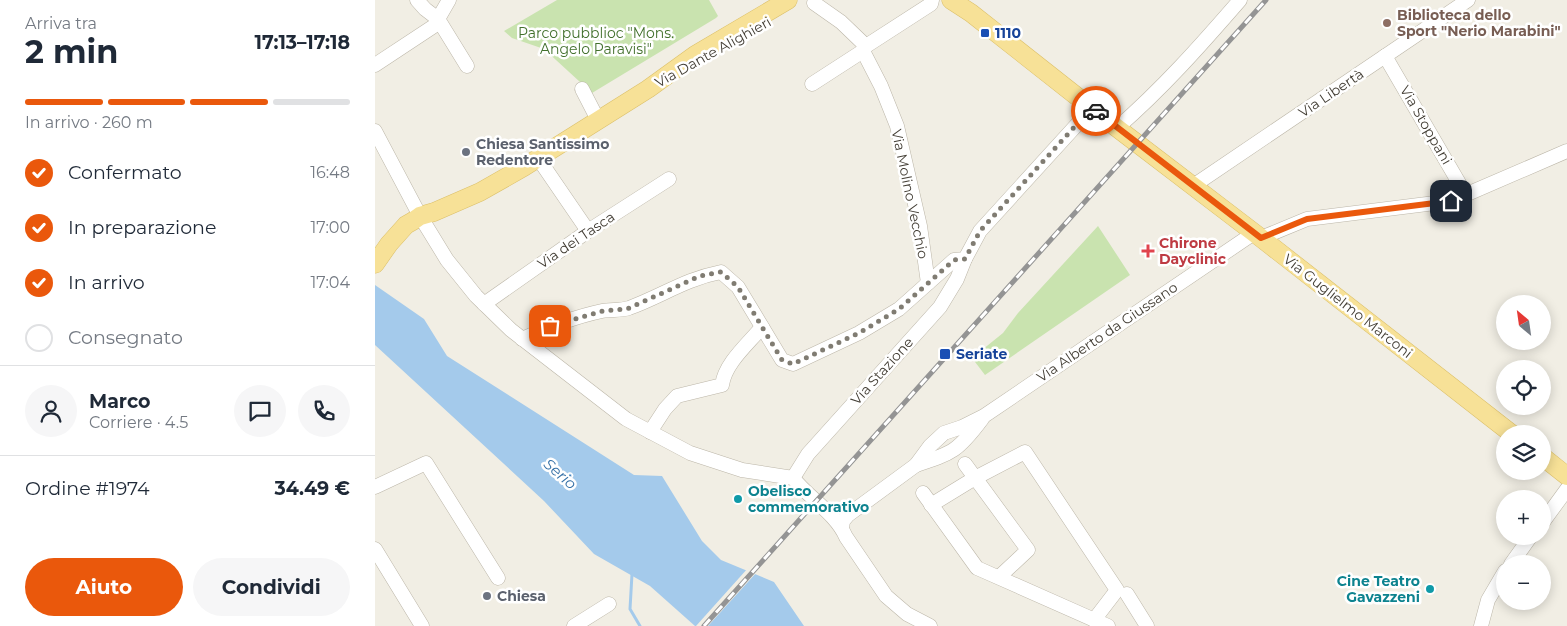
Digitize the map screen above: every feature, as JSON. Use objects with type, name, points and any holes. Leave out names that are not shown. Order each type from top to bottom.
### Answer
[{"type":"main road","name":"Via Dante Alighieri","points":[[375,264],[406,225],[420,216],[480,192],[648,89],[695,55],[789,0]]},
{"type":"main road","name":"Via Guglielmo Marconi","points":[[951,0],[969,6],[1117,128],[1500,425]]},
{"type":"main road","name":"Via Dante Alighieri","points":[[648,89],[699,63],[809,1]]},
{"type":"main road","points":[[1551,463],[1567,476]]},
{"type":"street","points":[[417,0],[438,19],[467,66]]},
{"type":"street","points":[[375,65],[434,26],[449,0]]},
{"type":"street","points":[[812,84],[931,4],[932,0]]},
{"type":"street","points":[[1117,128],[1187,60],[1239,0]]},
{"type":"street","name":"Via Libertà","points":[[1193,186],[1468,0]]},
{"type":"street","name":"Via Molino Vecchio","points":[[809,1],[841,22],[865,49],[881,86],[897,126],[920,226],[928,283]]},
{"type":"street","name":"Via Stoppani","points":[[1385,56],[1466,195]]},
{"type":"street","points":[[582,89],[598,120]]},
{"type":"street","name":"Via Stazione","points":[[793,478],[808,454],[940,307],[957,278],[980,231],[1092,108]]},
{"type":"street","points":[[375,131],[420,216],[447,260],[485,304],[522,338],[625,419],[690,453],[742,470],[793,478],[804,492],[842,528],[846,537],[886,596],[907,614],[931,626]]},
{"type":"street","name":"Via Alberto da Giussano","points":[[966,431],[984,416],[1257,235],[1307,219],[1451,201],[1567,151]]},
{"type":"street","points":[[538,158],[588,230]]},
{"type":"street","name":"Via dei Tasca","points":[[485,304],[588,230],[669,179]]},
{"type":"street","points":[[522,338],[573,319],[603,311],[627,309],[700,276],[721,272],[738,287],[782,360],[793,364],[859,333],[899,309],[954,260],[965,259]]},
{"type":"street","points":[[650,432],[665,408],[677,396],[722,385],[723,375],[762,327]]},
{"type":"street","points":[[842,528],[843,521],[848,516],[916,465],[930,446],[944,433],[966,431]]},
{"type":"street","points":[[916,465],[955,450],[966,431]]},
{"type":"street","points":[[930,446],[937,458]]},
{"type":"street","points":[[1094,620],[1117,590],[1025,452],[975,478],[927,499],[977,568],[1107,626]]},
{"type":"street","points":[[375,487],[426,463],[499,578]]},
{"type":"street","points":[[965,464],[1028,550],[999,577]]},
{"type":"street","points":[[1551,511],[1567,489]]},
{"type":"street","points":[[375,549],[422,626]]},
{"type":"street","points":[[1481,626],[1488,600],[1496,586]]},
{"type":"street","points":[[1127,594],[1147,626]]},
{"type":"street","points":[[574,626],[609,604]]},
{"type":"green space","name":"Parco pubblioc \"Mons. Angelo Paravisi\"","points":[[557,0],[709,0],[718,16],[592,93],[544,49],[512,38],[504,31]]},
{"type":"green space","points":[[1098,226],[1130,275],[985,375],[972,358],[1003,333],[1018,313]]},
{"type":"water","name":"Serio","points":[[375,285],[424,319],[447,356],[634,475],[662,476],[702,541],[721,560],[774,582],[804,626],[695,626],[650,586],[594,554],[544,501],[375,345]]},
{"type":"pier","points":[[748,568],[757,572],[708,626],[696,626]]},
{"type":"waterway","points":[[632,574],[630,609],[640,626]]},
{"type":"railway","points":[[704,626],[1266,0]]},
{"type":"way so far","points":[[550,326],[603,311],[627,309],[700,276],[721,272],[738,287],[782,360],[793,364],[859,333],[899,309],[954,260],[965,259],[980,231],[1087,113],[1092,108],[1096,111]]},
{"type":"place","name":"Biblioteca dello Sport \"Nerio Marabini\"","points":[[1387,23]]},
{"type":"place","name":"1110","points":[[985,33]]},
{"type":"place","name":"Chiesa Santissimo Redentore","points":[[466,152]]},
{"type":"place","name":"Chirone Dayclinic","points":[[1148,251]]},
{"type":"place","name":"Seriate","points":[[945,354]]},
{"type":"place","name":"Obelisco commemorativo","points":[[738,499]]},
{"type":"place","name":"Cine Teatro Gavazzeni","points":[[1430,589]]},
{"type":"place","name":"Chiesa","points":[[487,596]]},
{"type":"route","points":[[1096,111],[1261,238],[1307,219],[1451,201]]}]
